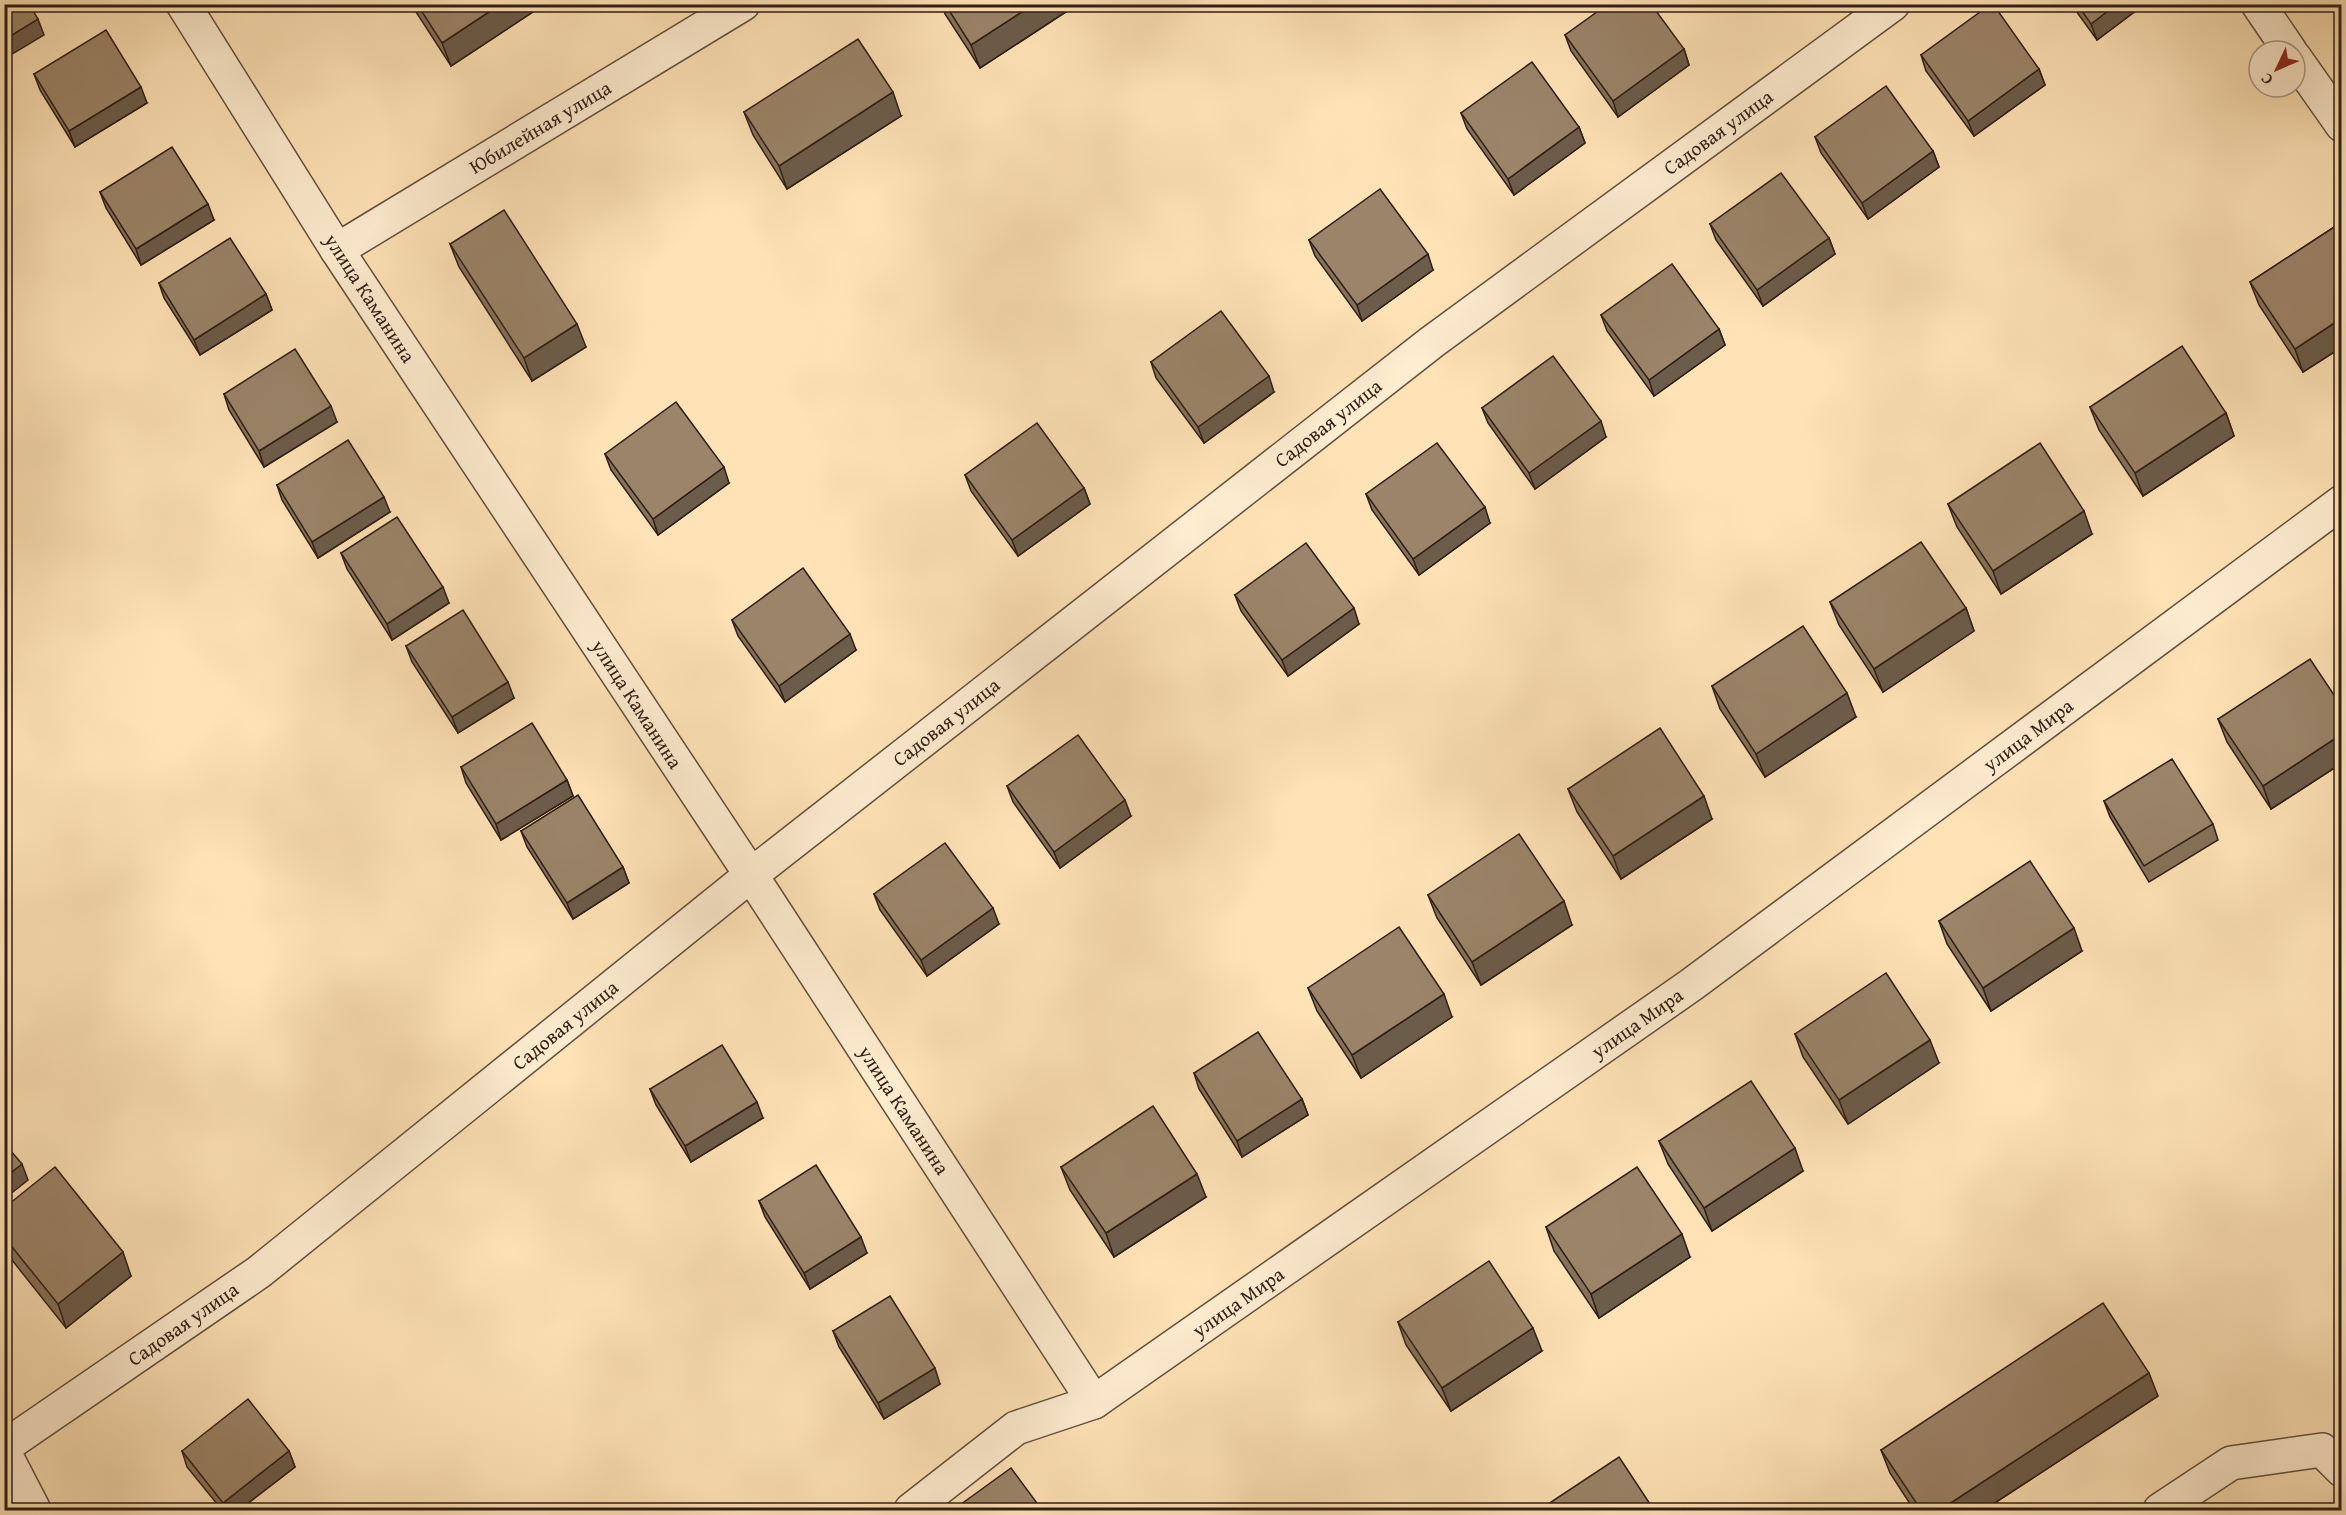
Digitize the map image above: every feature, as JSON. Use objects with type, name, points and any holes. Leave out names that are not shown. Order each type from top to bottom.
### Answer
[{"type":"street","name":"улица Каманина","points":[[183,4],[337,250],[751,875],[1094,1402]]},
{"type":"street","name":"Юбилейная улица","points":[[337,250],[743,4]]},
{"type":"street","name":"Садовая улица","points":[[4,1447],[259,1272],[751,875],[1432,342],[1893,4]]},
{"type":"street","points":[[2258,4],[2282,39]]},
{"type":"street","points":[[2307,75],[2342,124]]},
{"type":"street","name":"улица Мира","points":[[911,1510],[1016,1428],[1094,1402],[1691,985],[2342,502]]},
{"type":"street","points":[[2160,1510],[2231,1463],[2322,1450],[2342,1470]]},
{"type":"street","points":[[4,1452],[34,1510]]},
{"type":"building","points":[[4,4],[29,4],[38,19],[4,40]]},
{"type":"building","points":[[417,4],[501,4],[442,43]]},
{"type":"building","points":[[945,4],[1034,4],[971,45]]},
{"type":"building","points":[[1608,4],[1651,4],[1684,49],[1613,101],[1565,35]]},
{"type":"building","points":[[1991,4],[2039,69],[1968,121],[1921,55]]},
{"type":"building","points":[[2077,4],[2117,4],[2091,24]]},
{"type":"building","points":[[106,30],[141,87],[69,131],[34,74]]},
{"type":"building","points":[[858,39],[893,92],[779,166],[744,112]]},
{"type":"building","points":[[1532,62],[1579,127],[1508,179],[1461,113]]},
{"type":"building","points":[[1886,86],[1933,151],[1862,203],[1815,137]]},
{"type":"building","points":[[172,147],[208,204],[136,249],[100,192]]},
{"type":"building","points":[[1781,173],[1829,238],[1757,290],[1710,224]]},
{"type":"building","points":[[1380,189],[1428,254],[1357,305],[1309,240]]},
{"type":"building","points":[[504,210],[577,324],[524,358],[450,244]]},
{"type":"building","points":[[2342,222],[2342,318],[2295,349],[2250,282]]},
{"type":"building","points":[[230,238],[266,294],[194,340],[159,283]]},
{"type":"building","points":[[1672,264],[1719,329],[1649,380],[1601,315]]},
{"type":"building","points":[[1221,311],[1269,376],[1198,427],[1151,362]]},
{"type":"building","points":[[2182,346],[2226,413],[2135,473],[2090,407]]},
{"type":"building","points":[[295,349],[331,406],[259,451],[224,394]]},
{"type":"building","points":[[1553,356],[1601,421],[1529,473],[1482,408]]},
{"type":"building","points":[[676,402],[724,467],[653,519],[605,454]]},
{"type":"building","points":[[1037,423],[1084,488],[1012,540],[965,475]]},
{"type":"building","points":[[348,440],[384,497],[312,542],[277,485]]},
{"type":"building","points":[[1437,443],[1485,507],[1413,559],[1366,494]]},
{"type":"building","points":[[2040,443],[2084,511],[1993,571],[1948,504]]},
{"type":"building","points":[[397,517],[443,587],[387,624],[341,553]]},
{"type":"building","points":[[1921,542],[1966,608],[1874,669],[1830,602]]},
{"type":"building","points":[[1306,543],[1354,608],[1282,660],[1235,595]]},
{"type":"building","points":[[803,568],[850,634],[779,686],[732,620]]},
{"type":"building","points":[[463,610],[508,682],[452,717],[406,646]]},
{"type":"building","points":[[1803,626],[1847,693],[1756,754],[1712,686]]},
{"type":"building","points":[[2310,659],[2342,707],[2342,734],[2263,786],[2218,719]]},
{"type":"building","points":[[532,723],[567,780],[496,824],[461,767]]},
{"type":"building","points":[[1660,728],[1704,796],[1613,856],[1568,789]]},
{"type":"building","points":[[1078,735],[1125,800],[1054,852],[1007,786]]},
{"type":"building","points":[[2172,759],[2213,824],[2144,866],[2104,801]]},
{"type":"building","points":[[578,795],[623,867],[567,903],[521,831]]},
{"type":"building","points":[[1519,834],[1564,901],[1472,962],[1428,895]]},
{"type":"building","points":[[945,843],[993,908],[921,960],[874,894]]},
{"type":"building","points":[[2030,861],[2074,928],[1983,988],[1939,921]]},
{"type":"building","points":[[1399,927],[1444,994],[1352,1055],[1308,988]]},
{"type":"building","points":[[1886,973],[1930,1040],[1839,1100],[1795,1034]]},
{"type":"building","points":[[1258,1032],[1302,1099],[1237,1141],[1194,1073]]},
{"type":"building","points":[[722,1045],[757,1102],[685,1146],[650,1089]]},
{"type":"building","points":[[1751,1081],[1795,1148],[1704,1208],[1659,1141]]},
{"type":"building","points":[[1153,1106],[1197,1174],[1106,1233],[1061,1167]]},
{"type":"building","points":[[4,1143],[22,1164],[4,1178]]},
{"type":"building","points":[[816,1165],[861,1237],[804,1273],[759,1201]]},
{"type":"building","points":[[55,1167],[123,1252],[58,1304],[4,1237],[4,1208]]},
{"type":"building","points":[[1637,1167],[1682,1234],[1591,1294],[1546,1227]]},
{"type":"building","points":[[1489,1261],[1533,1328],[1442,1388],[1398,1322]]},
{"type":"building","points":[[890,1296],[935,1368],[878,1403],[833,1331]]},
{"type":"building","points":[[2103,1303],[2149,1373],[1940,1510],[1921,1510],[1881,1450]]},
{"type":"building","points":[[248,1399],[289,1451],[223,1503],[182,1451]]},
{"type":"building","points":[[1619,1457],[1654,1510],[1539,1510]]},
{"type":"building","points":[[1011,1468],[1042,1510],[953,1510]]}]
